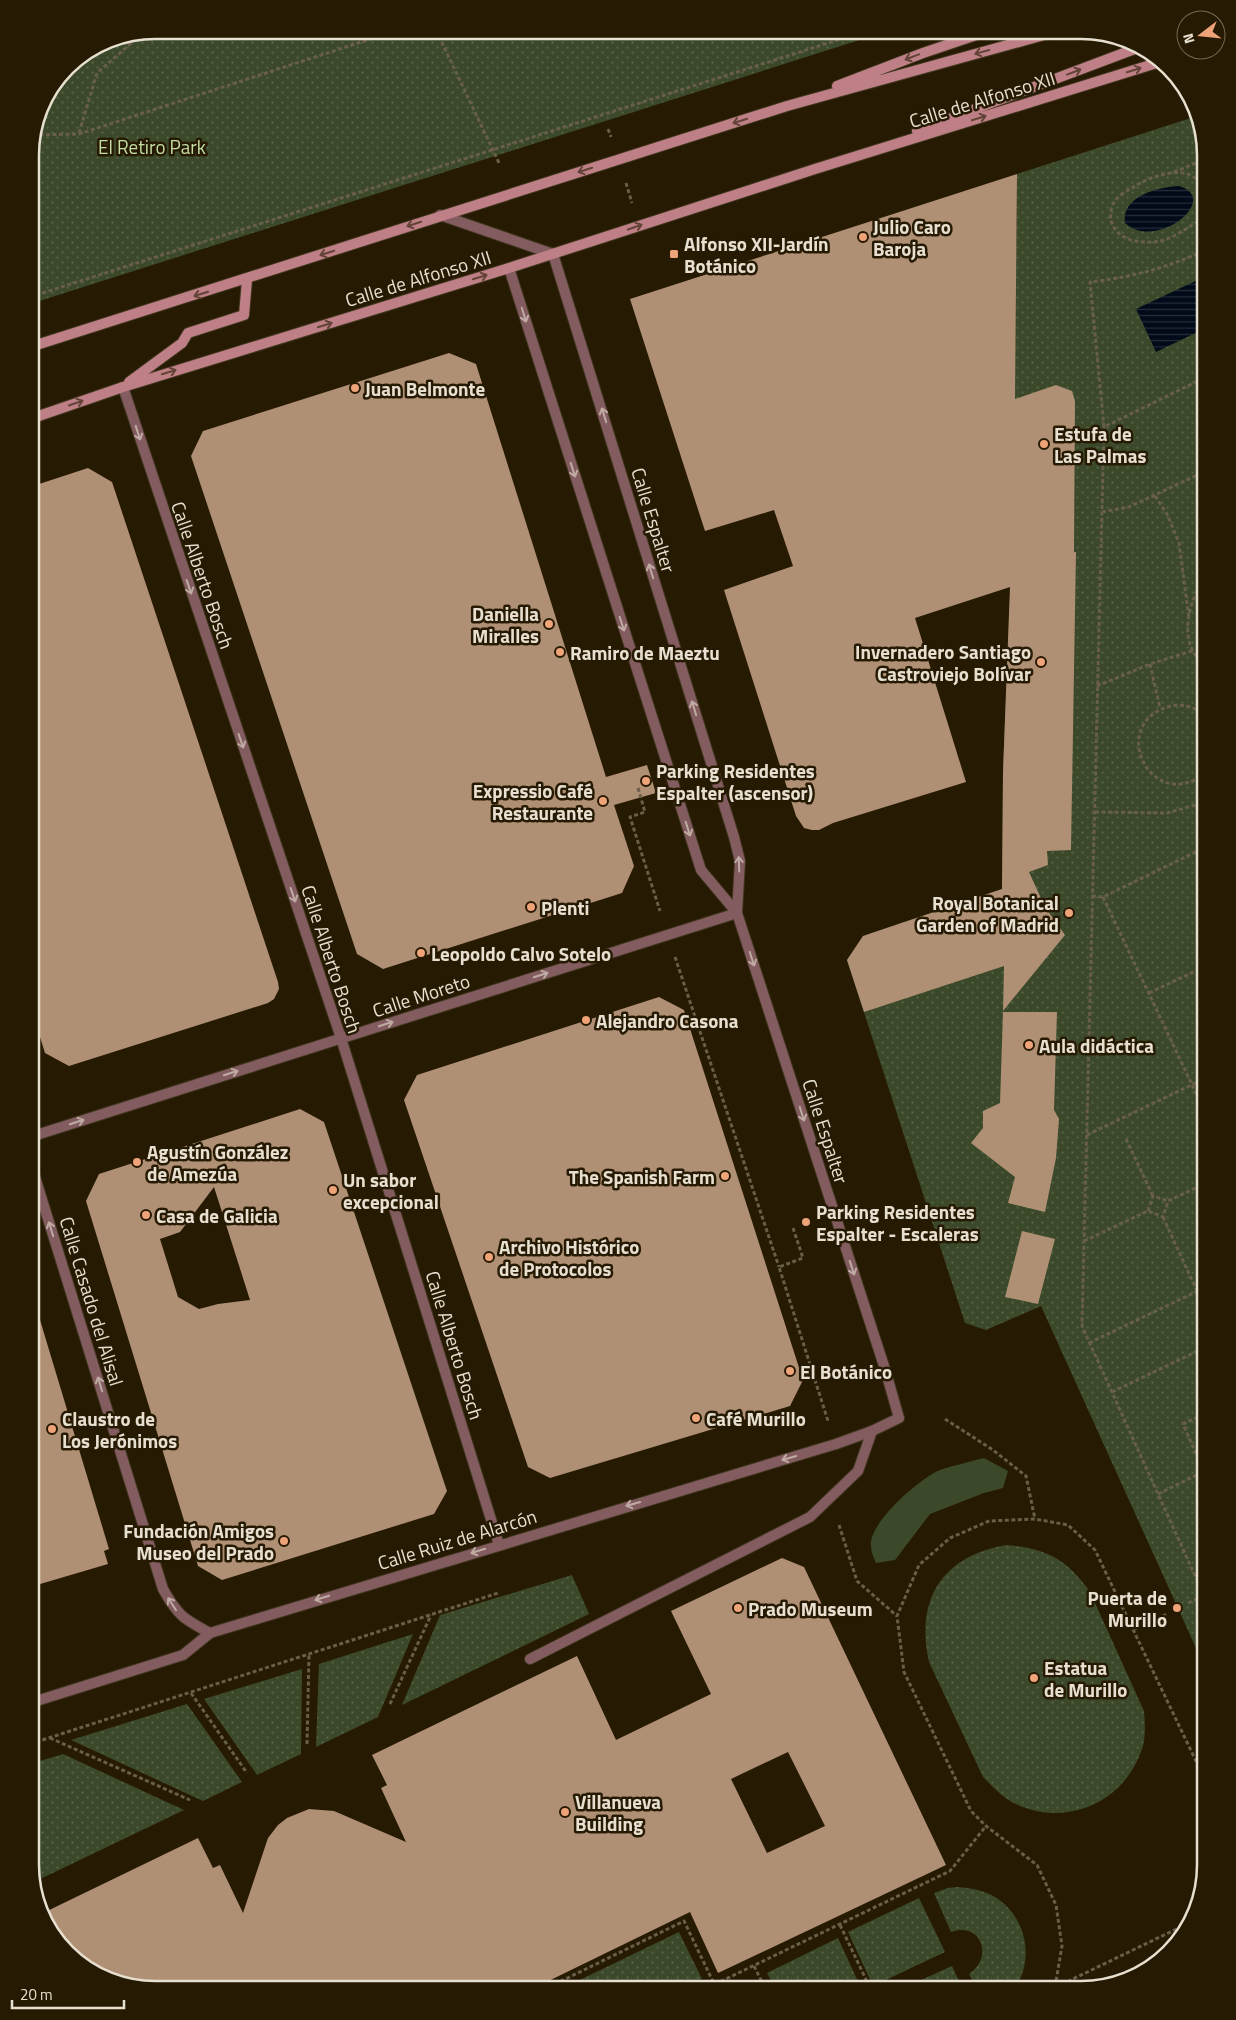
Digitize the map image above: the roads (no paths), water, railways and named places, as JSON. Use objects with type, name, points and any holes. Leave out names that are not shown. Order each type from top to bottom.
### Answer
[{"type":"main road","points":[[787,106],[923,53],[964,39]]},
{"type":"main road","points":[[39,345],[247,280],[440,215],[787,106],[1029,39]]},
{"type":"main road","name":"Calle de Alfonso XII","points":[[815,169],[1131,50]]},
{"type":"main road","name":"Calle de Alfonso XII","points":[[39,416],[123,387],[509,268],[815,169],[1154,64]]},
{"type":"main road","points":[[123,387],[182,343],[188,333],[244,315],[247,280]]},
{"type":"street","points":[[440,215],[553,254]]},
{"type":"street","name":"Calle Espalter","points":[[553,254],[734,837],[740,861],[737,913],[884,1369],[898,1418]]},
{"type":"street","name":"Calle Espalter","points":[[509,268],[701,870],[737,913]]},
{"type":"street","name":"Calle Alberto Bosch","points":[[123,387],[341,1038],[499,1545]]},
{"type":"street","name":"Calle Moreto","points":[[39,1134],[737,913]]},
{"type":"street","name":"Calle Casado del Alisal","points":[[39,1190],[164,1589],[174,1608],[188,1621],[210,1633]]},
{"type":"street","name":"Calle Ruiz de Alarcón","points":[[39,1700],[183,1655],[210,1633],[836,1444],[872,1431],[898,1418]]},
{"type":"street","points":[[530,1658],[810,1517],[843,1488],[858,1471],[872,1431]]},
{"type":"water","points":[[1179,186],[1190,193],[1193,201],[1189,211],[1180,220],[1167,227],[1153,231],[1138,230],[1125,223],[1125,214],[1135,200],[1152,191]]},
{"type":"water","points":[[1197,280],[1197,332],[1156,352],[1136,309]]},
{"type":"place","name":"Julio Caro Baroja","points":[[863,237]]},
{"type":"place","name":"Alfonso XII-Jardín Botánico","points":[[674,254]]},
{"type":"place","name":"Juan Belmonte","points":[[355,388]]},
{"type":"place","name":"Estufa de Las Palmas","points":[[1044,444]]},
{"type":"place","name":"Daniella Miralles","points":[[549,624]]},
{"type":"place","name":"Ramiro de Maeztu","points":[[560,652]]},
{"type":"place","name":"Invernadero Santiago Castroviejo Bolívar","points":[[1041,662]]},
{"type":"place","name":"Parking Residentes Espalter (ascensor)","points":[[646,781]]},
{"type":"place","name":"Expressio Café Restaurante","points":[[603,801]]},
{"type":"place","name":"Plenti","points":[[531,907]]},
{"type":"place","name":"Royal Botanical Garden of Madrid","points":[[1069,913]]},
{"type":"place","name":"Leopoldo Calvo Sotelo","points":[[421,953]]},
{"type":"place","name":"Alejandro Casona","points":[[586,1020]]},
{"type":"place","name":"Aula didáctica","points":[[1029,1045]]},
{"type":"place","name":"Agustín González de Amezúa","points":[[137,1162]]},
{"type":"place","name":"The Spanish Farm","points":[[725,1176]]},
{"type":"place","name":"Un sabor excepcional","points":[[333,1190]]},
{"type":"place","name":"Casa de Galicia","points":[[146,1215]]},
{"type":"place","name":"Parking Residentes Espalter - Escaleras","points":[[806,1222]]},
{"type":"place","name":"Archivo Histórico de Protocolos","points":[[489,1257]]},
{"type":"place","name":"El Botánico","points":[[790,1371]]},
{"type":"place","name":"Café Murillo","points":[[696,1418]]},
{"type":"place","name":"Claustro de Los Jerónimos","points":[[52,1429]]},
{"type":"place","name":"Fundación Amigos Museo del Prado","points":[[284,1541]]},
{"type":"place","name":"Prado Museum","points":[[738,1608]]},
{"type":"place","name":"Puerta de Murillo","points":[[1177,1608]]},
{"type":"place","name":"Estatua de Murillo","points":[[1034,1678]]},
{"type":"place","name":"Villanueva Building","points":[[565,1812]]},
{"type":"park label","name":"El Retiro Park","points":[[152,146]]}]
